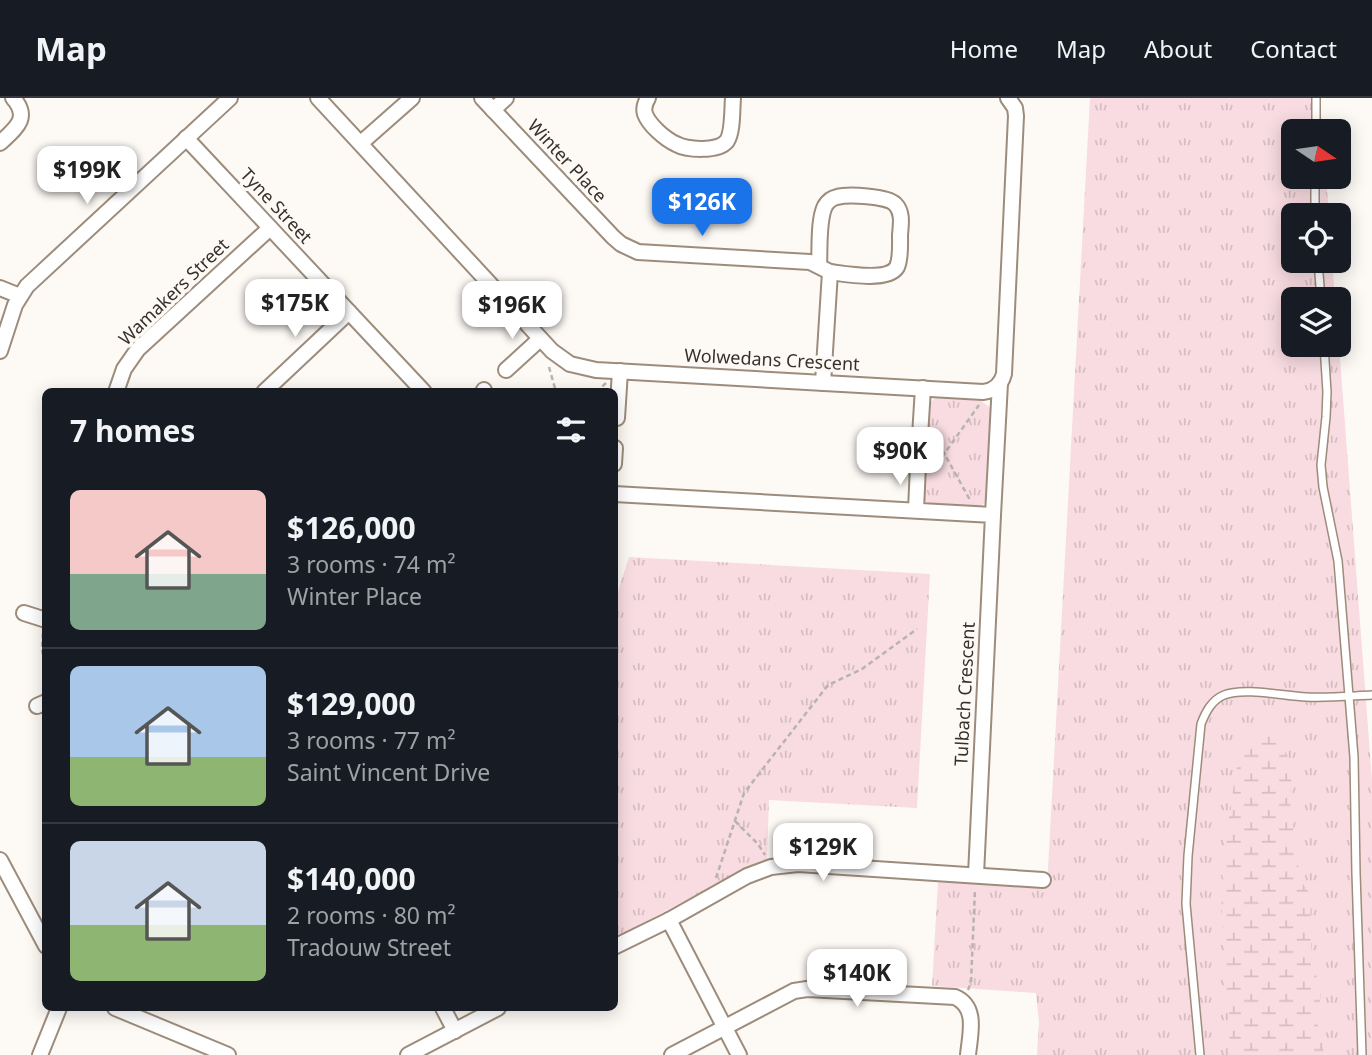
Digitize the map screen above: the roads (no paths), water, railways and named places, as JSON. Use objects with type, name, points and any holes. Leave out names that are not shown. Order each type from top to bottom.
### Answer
[{"type":"street","points":[[0,142],[15,129],[20,120],[21,110],[13,98]]},
{"type":"street","points":[[0,351],[20,296],[36,277],[230,98]]},
{"type":"street","name":"Wolwedans Crescent","points":[[318,98],[540,339],[570,365],[589,369],[824,383],[923,388],[994,387]]},
{"type":"street","points":[[361,143],[412,98]]},
{"type":"street","name":"Winter Place","points":[[482,98],[613,237],[638,252],[810,262],[824,269],[874,276],[886,275],[897,266],[899,258],[901,216],[896,205],[888,199],[845,195],[833,198],[825,206],[822,217],[824,269],[824,383]]},
{"type":"street","points":[[493,110],[506,98]]},
{"type":"street","points":[[648,98],[644,107],[645,114],[666,137],[682,146],[712,149],[720,147],[730,136],[733,98]]},
{"type":"street","points":[[994,387],[1004,374],[1016,116],[1015,108],[1008,98]]},
{"type":"street","name":"Tyne Street","points":[[186,138],[420,388]]},
{"type":"street","name":"Wamakers Street","points":[[117,388],[124,369],[138,349],[270,228]]},
{"type":"street","points":[[0,288],[20,296]]},
{"type":"street","points":[[268,388],[349,313]]},
{"type":"street","points":[[506,370],[540,339]]},
{"type":"street","points":[[618,402],[620,371]]},
{"type":"street","name":"Tulbach Crescent","points":[[976,875],[995,474],[994,387]]},
{"type":"street","points":[[923,388],[926,435]]},
{"type":"street","points":[[916,510],[924,469]]},
{"type":"street","points":[[618,494],[993,515]]},
{"type":"street","points":[[24,613],[42,619]]},
{"type":"street","points":[[0,860],[42,939]]},
{"type":"street","points":[[618,945],[747,876],[771,867],[798,864],[1043,880]]},
{"type":"street","points":[[668,920],[739,1055]]},
{"type":"street","points":[[672,1055],[794,991],[807,989],[955,998],[963,1001],[971,1016],[968,1055]]},
{"type":"street","points":[[40,1055],[58,1011]]},
{"type":"street","points":[[123,1011],[229,1055]]},
{"type":"street","points":[[445,1011],[455,1031]]},
{"type":"street","points":[[408,1055],[492,1011]]},
{"type":"lane","points":[[1316,98],[1316,119]]},
{"type":"lane","points":[[1324,357],[1326,405],[1321,465],[1338,561],[1354,757],[1362,1055]]},
{"type":"lane","points":[[1200,1055],[1186,904],[1201,724],[1206,711],[1214,701],[1238,691],[1307,697],[1372,695]]}]
